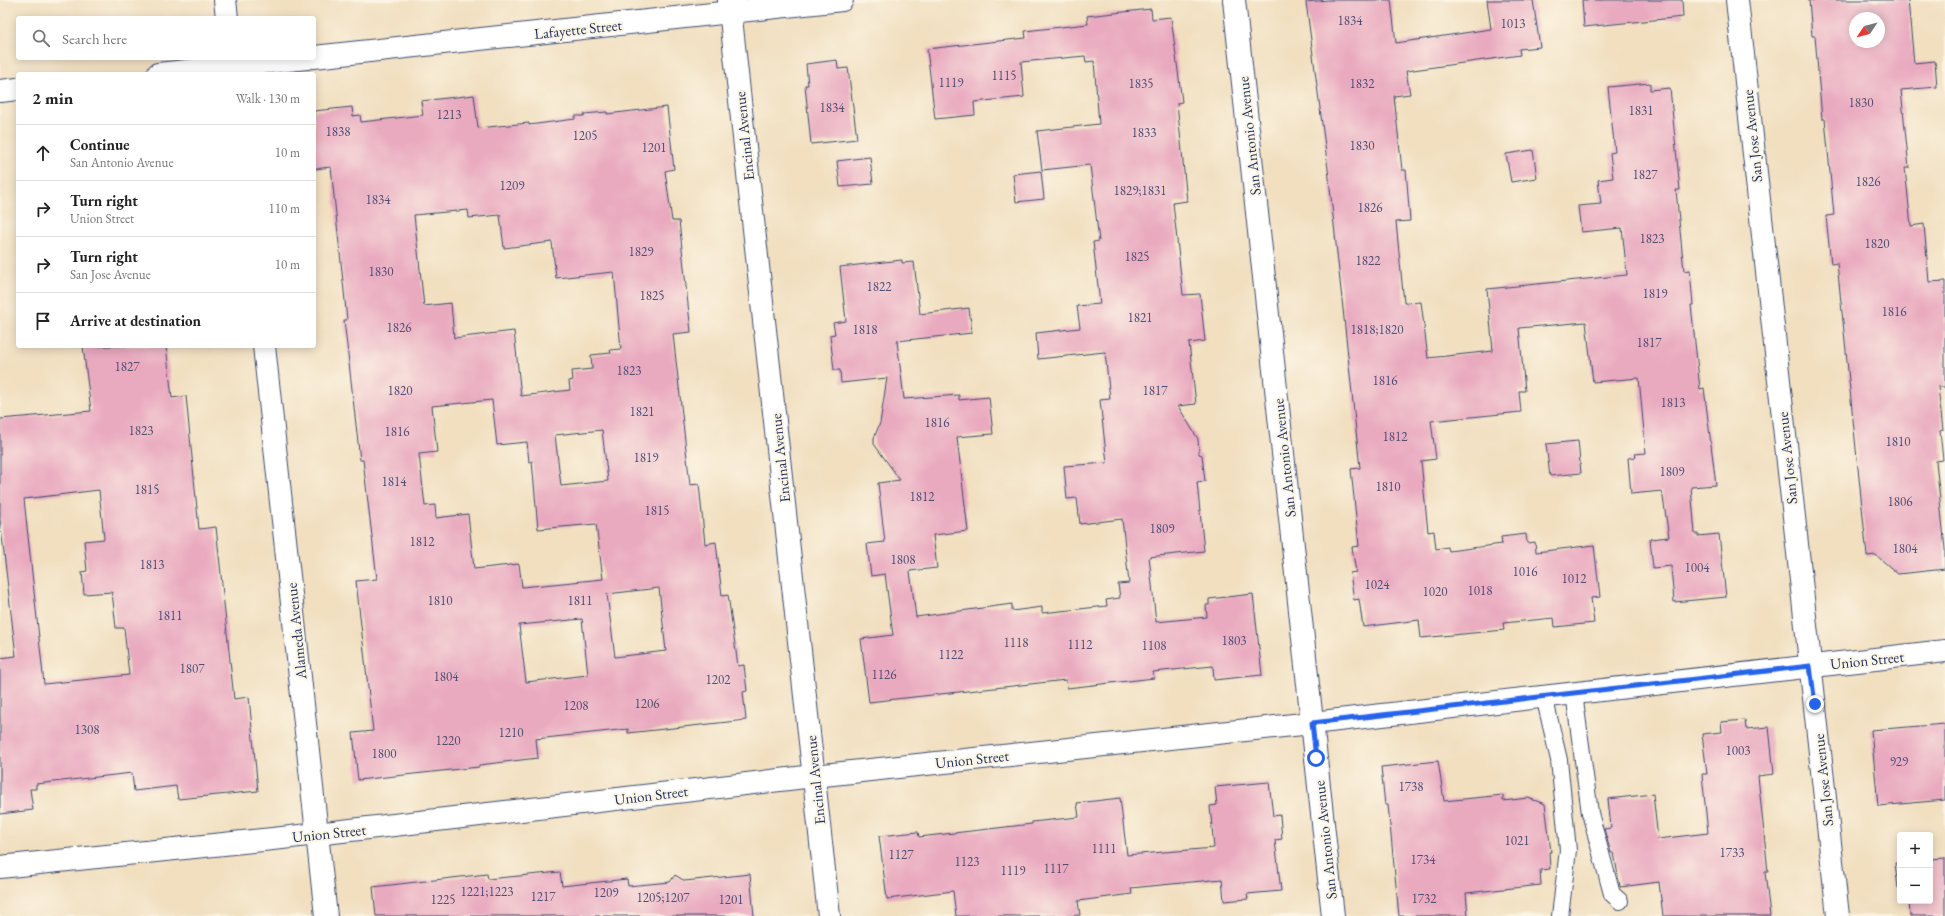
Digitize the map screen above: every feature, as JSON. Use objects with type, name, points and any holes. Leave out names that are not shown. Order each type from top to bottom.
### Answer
[{"type":"street","points":[[225,0],[227,16]]},
{"type":"street","name":"Lafayette Street","points":[[316,57],[730,6],[842,0]]},
{"type":"street","name":"San Antonio Avenue","points":[[1234,0],[1333,916]]},
{"type":"street","name":"San Jose Avenue","points":[[1737,0],[1838,916]]},
{"type":"street","name":"Encinal Avenue","points":[[730,6],[829,916]]},
{"type":"street","points":[[177,72],[288,60]]},
{"type":"street","points":[[0,91],[16,89]]},
{"type":"street","name":"Alameda Avenue","points":[[264,348],[326,916]]},
{"type":"street","name":"Union Street","points":[[0,867],[317,834],[814,776],[1312,723],[1945,652]]},
{"type":"lane","points":[[1574,693],[1590,813],[1612,894],[1620,901]]},
{"type":"lane","points":[[1544,696],[1559,760],[1568,850],[1560,916]]},
{"type":"building","points":[[1328,0],[1391,0],[1396,43],[1491,29],[1487,0],[1533,0],[1540,47],[1519,49],[1520,55],[1406,71],[1410,94],[1394,96],[1402,170],[1406,170],[1410,221],[1396,222],[1404,303],[1421,302],[1428,358],[1493,351],[1487,289],[1627,275],[1622,228],[1581,232],[1578,206],[1601,204],[1598,180],[1613,178],[1610,153],[1615,152],[1608,87],[1650,83],[1650,90],[1670,88],[1680,190],[1676,190],[1684,271],[1690,270],[1693,305],[1691,305],[1700,389],[1704,388],[1716,485],[1691,487],[1695,534],[1698,534],[1698,536],[1719,534],[1726,597],[1674,602],[1671,566],[1653,568],[1650,539],[1669,537],[1662,491],[1631,494],[1628,458],[1636,457],[1635,454],[1646,453],[1639,378],[1593,382],[1586,322],[1519,328],[1525,391],[1519,391],[1521,412],[1431,421],[1436,459],[1421,461],[1428,532],[1434,531],[1436,549],[1448,547],[1449,551],[1502,544],[1501,537],[1526,534],[1527,543],[1535,542],[1536,552],[1594,545],[1600,597],[1591,598],[1594,623],[1555,627],[1554,618],[1503,623],[1504,630],[1421,638],[1419,620],[1363,627],[1359,599],[1354,600],[1350,573],[1356,572],[1352,547],[1359,546],[1351,469],[1360,468],[1328,169],[1306,2]]},
{"type":"building","points":[[1582,0],[1682,0],[1683,17],[1584,27]]},
{"type":"building","points":[[1809,0],[1908,0],[1914,63],[1935,61],[1937,87],[1901,90],[1909,168],[1905,168],[1911,226],[1924,224],[1929,282],[1945,281],[1945,387],[1938,387],[1943,430],[1940,431],[1943,460],[1936,461],[1945,549],[1945,569],[1898,574],[1876,555],[1867,556],[1837,263],[1831,264],[1826,216],[1834,215],[1825,119],[1822,119],[1815,36],[1812,36]]},
{"type":"building","points":[[1151,9],[1152,19],[1171,17],[1182,102],[1177,103],[1187,201],[1173,203],[1183,295],[1200,294],[1205,341],[1189,343],[1196,404],[1178,406],[1198,439],[1199,454],[1202,455],[1205,481],[1197,482],[1204,551],[1149,557],[1156,622],[1207,617],[1206,605],[1209,605],[1209,599],[1253,594],[1262,675],[1214,680],[1213,666],[1153,672],[1154,678],[1067,688],[1066,680],[869,702],[861,639],[893,635],[885,574],[871,576],[867,544],[885,542],[878,483],[900,480],[874,444],[874,438],[880,423],[887,378],[841,383],[840,370],[834,370],[830,335],[835,334],[833,323],[846,321],[840,267],[902,260],[902,263],[914,262],[920,314],[969,308],[972,333],[897,341],[904,399],[959,395],[959,400],[989,397],[993,434],[957,437],[968,531],[933,535],[937,568],[910,571],[916,617],[1012,604],[1012,611],[1042,607],[1042,613],[1107,606],[1106,600],[1120,598],[1118,584],[1129,583],[1122,519],[1080,524],[1077,498],[1067,499],[1064,466],[1107,463],[1100,400],[1110,399],[1105,352],[1038,359],[1036,333],[1080,328],[1077,306],[1100,304],[1093,242],[1099,241],[1090,165],[1042,170],[1037,131],[1099,124],[1094,61],[1086,62],[1085,56],[1021,62],[1024,97],[974,102],[975,115],[935,119],[927,49],[1026,38],[1025,31],[1088,24],[1087,16]]},
{"type":"building","points":[[837,60],[838,69],[848,68],[857,139],[811,144],[805,85],[808,85],[806,64]]},
{"type":"building","points":[[474,95],[478,128],[529,123],[529,125],[575,119],[575,116],[584,116],[584,114],[607,112],[607,114],[667,107],[674,169],[665,171],[672,221],[679,221],[691,332],[673,334],[690,485],[699,484],[705,544],[716,542],[722,596],[728,595],[738,666],[744,665],[747,691],[743,692],[746,720],[628,733],[628,729],[536,739],[538,758],[479,765],[479,767],[358,780],[353,733],[373,731],[356,581],[377,579],[363,460],[360,460],[344,320],[347,320],[331,167],[316,169],[316,111],[352,107],[353,116],[360,115],[361,122],[423,115],[421,101]],"holes":[[[468,210],[469,218],[500,215],[504,248],[552,242],[556,278],[614,272],[621,349],[610,350],[611,353],[591,355],[592,369],[572,371],[573,380],[569,381],[570,390],[521,396],[514,331],[454,338],[451,303],[424,306],[414,215]],[[492,400],[497,445],[527,442],[529,462],[532,461],[538,529],[596,524],[603,579],[522,587],[519,564],[474,569],[468,514],[436,518],[435,505],[425,506],[419,454],[437,452],[432,406]],[[602,430],[608,481],[561,486],[555,435]],[[659,588],[666,651],[615,657],[607,594]],[[582,619],[588,675],[526,682],[519,625]]]},
{"type":"building","points":[[1533,150],[1537,178],[1511,182],[1506,154]]},
{"type":"building","points":[[870,157],[873,184],[840,187],[837,161]]},
{"type":"building","points":[[1041,171],[1044,199],[1016,202],[1013,174]]},
{"type":"building","points":[[83,348],[166,348],[172,398],[186,396],[199,529],[216,527],[234,699],[249,697],[258,791],[178,799],[176,786],[134,791],[132,773],[36,784],[36,789],[30,789],[33,810],[0,814],[0,658],[16,656],[0,519],[0,419],[91,411]],"holes":[[[99,490],[104,539],[84,541],[87,571],[82,572],[84,594],[112,592],[116,628],[124,628],[129,675],[44,684],[24,499]]]},
{"type":"building","points":[[1578,441],[1581,473],[1550,476],[1546,444]]},
{"type":"building","points":[[1745,720],[1746,729],[1769,727],[1774,774],[1758,776],[1768,872],[1765,872],[1770,916],[1663,916],[1659,882],[1620,887],[1614,853],[1611,853],[1604,829],[1611,828],[1608,799],[1653,794],[1658,839],[1708,833],[1702,774],[1707,774],[1702,734],[1722,732],[1721,722]]},
{"type":"building","points":[[1945,724],[1945,800],[1878,806],[1871,730]]},
{"type":"building","points":[[1438,761],[1444,801],[1503,795],[1503,801],[1528,798],[1545,804],[1551,852],[1549,852],[1550,869],[1540,870],[1541,885],[1466,893],[1468,916],[1399,916],[1388,805],[1385,805],[1381,767]]},
{"type":"building","points":[[1269,782],[1273,816],[1280,815],[1282,839],[1275,840],[1281,891],[1247,894],[1248,899],[1224,901],[1222,879],[1131,888],[1132,894],[1078,901],[1080,915],[1067,916],[956,916],[953,891],[887,899],[879,836],[918,832],[919,837],[1079,817],[1077,803],[1120,798],[1127,855],[1214,848],[1210,806],[1217,805],[1215,787]]},
{"type":"building","points":[[1945,858],[1945,916],[1910,916],[1909,904],[1933,904],[1933,859]]},
{"type":"building","points":[[1895,863],[1897,863],[1897,880]]},
{"type":"building","points":[[560,872],[562,886],[627,879],[628,886],[670,882],[675,875],[685,881],[750,874],[754,916],[376,916],[373,887],[487,874],[488,879]]},
{"type":"route","points":[[1316,758],[1312,723],[1810,666],[1815,704]]}]
